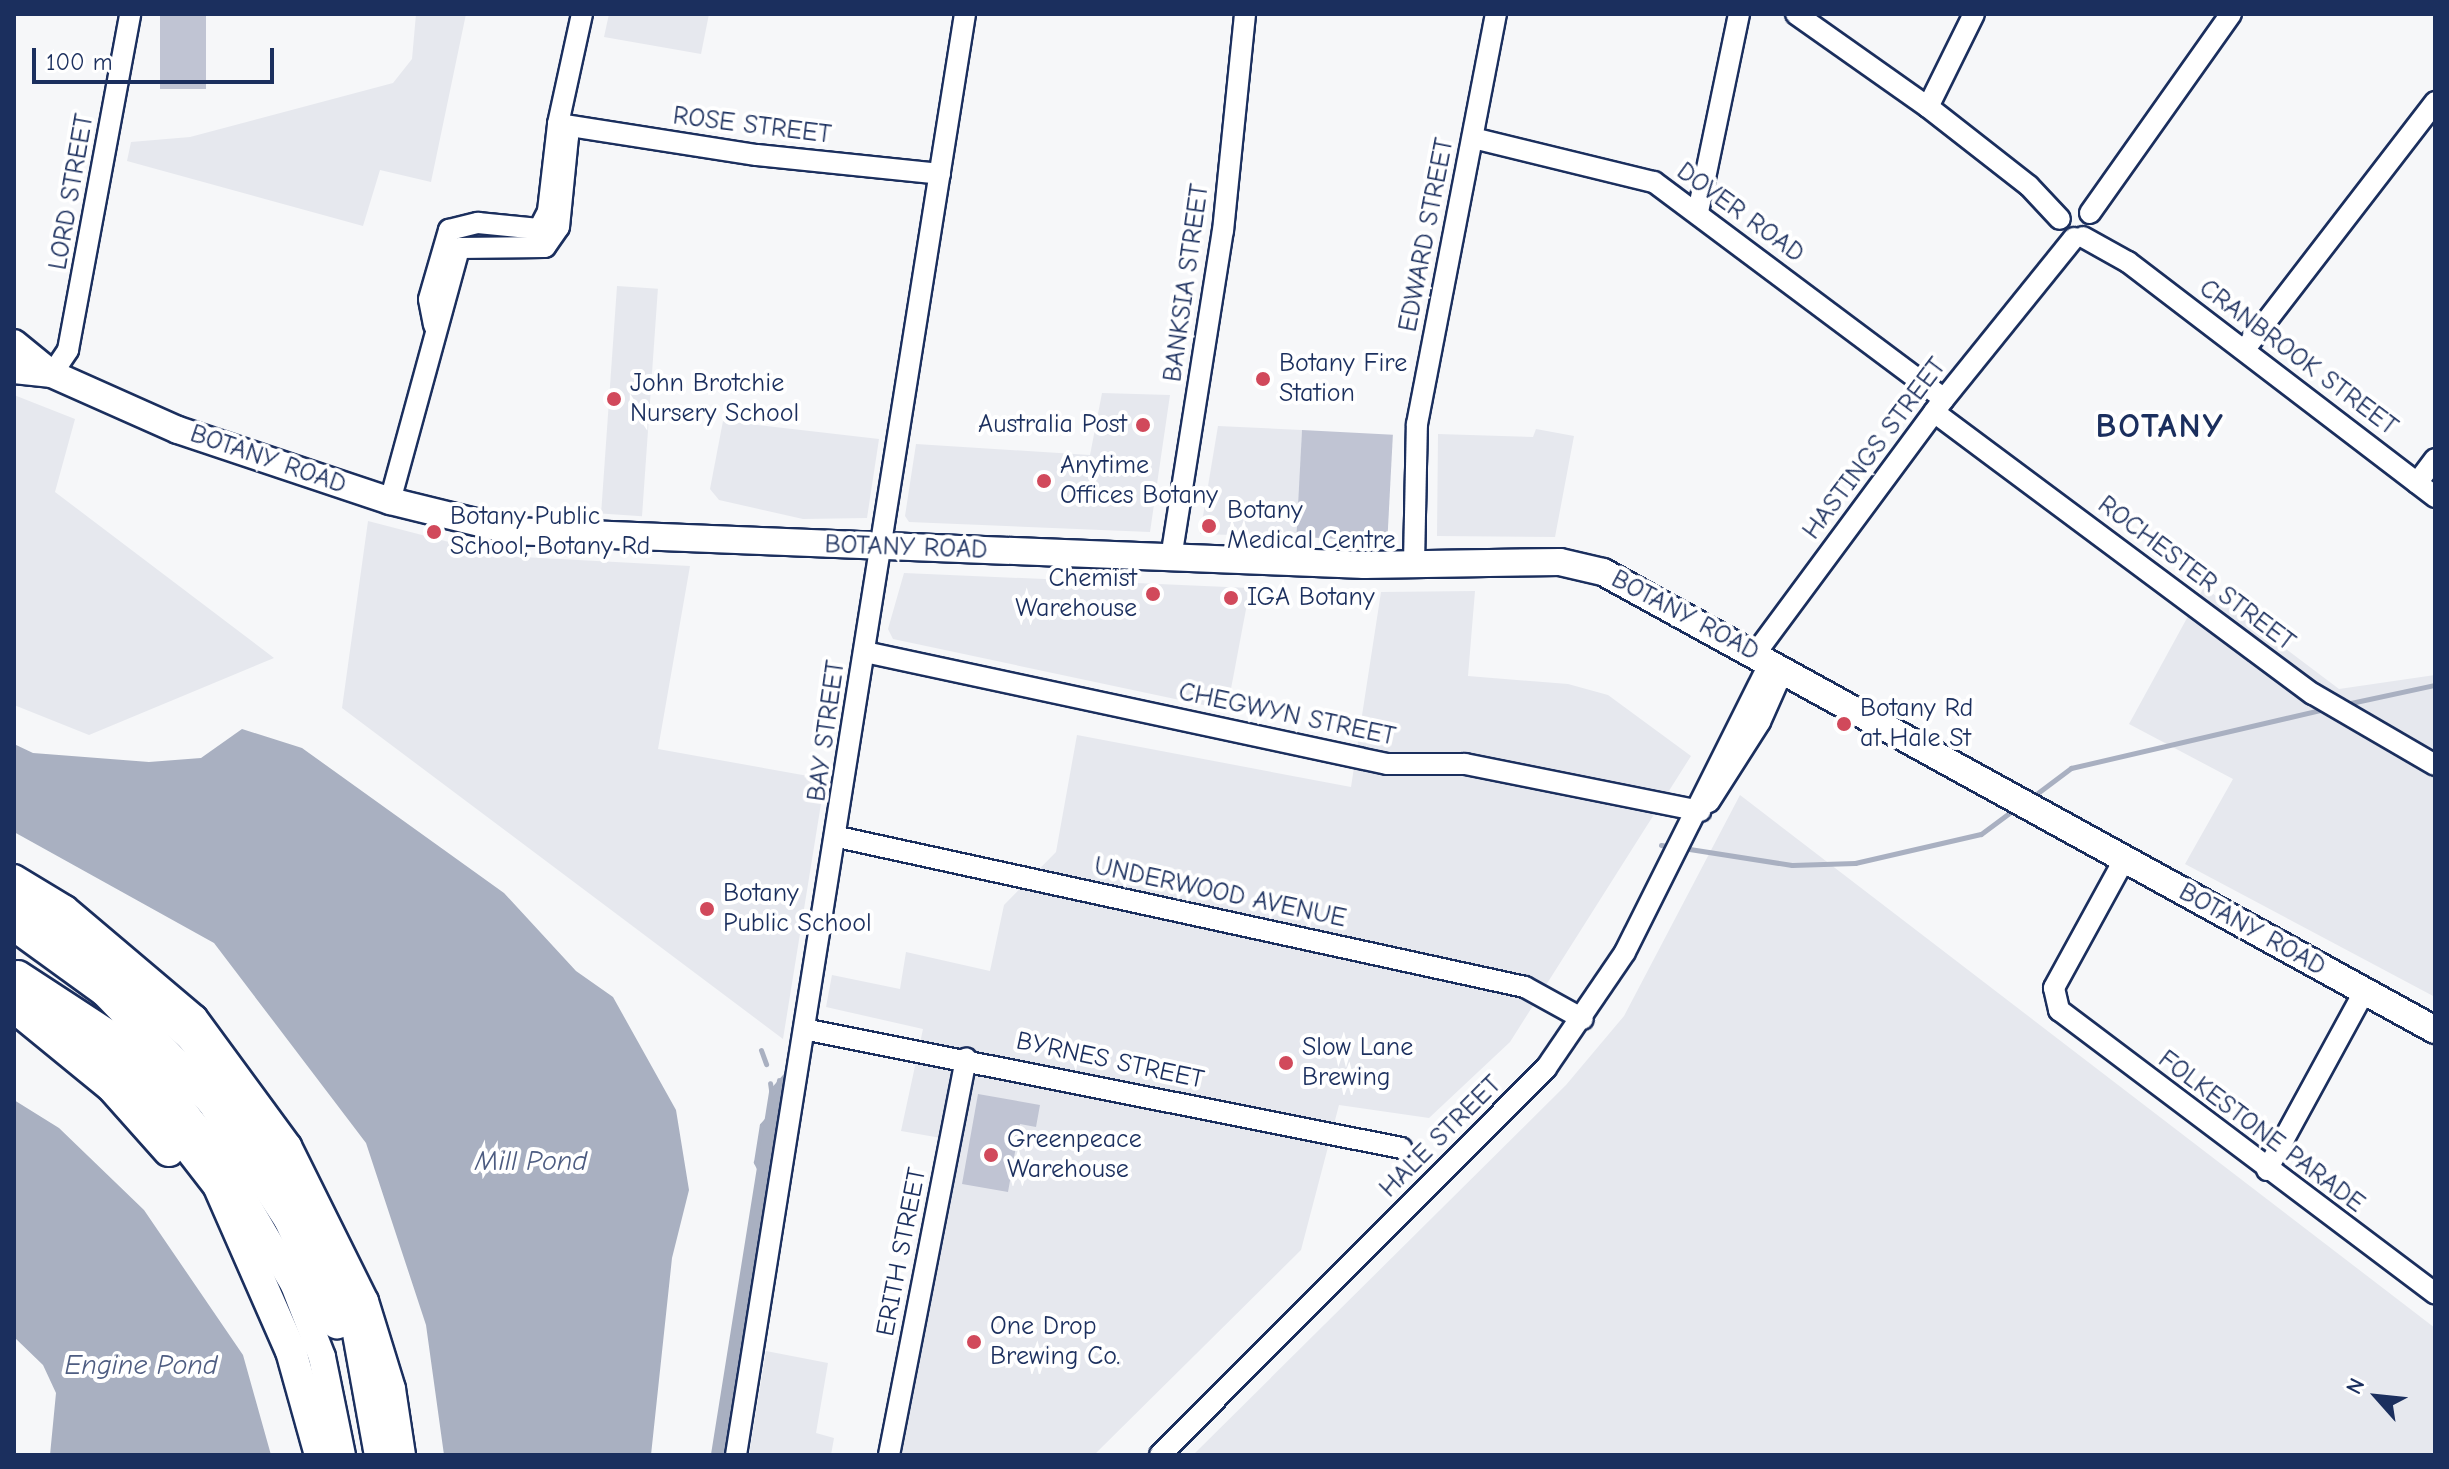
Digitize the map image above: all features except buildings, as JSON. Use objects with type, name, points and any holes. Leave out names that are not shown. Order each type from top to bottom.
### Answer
[{"type":"highway","points":[[14,893],[148,996],[234,1088],[283,1162],[335,1261],[354,1311],[363,1377],[380,1455]]},
{"type":"highway","points":[[14,925],[105,991],[212,1101],[289,1219],[363,1377]]},
{"type":"highway","points":[[14,980],[142,1087],[218,1185],[291,1351],[320,1455]]},
{"type":"highway","points":[[14,1007],[111,1086],[245,1247]]},
{"type":"main road","name":"BOTANY ROAD","points":[[14,343],[52,374],[178,430],[390,501],[512,531],[1171,558],[1414,563],[1560,562],[1592,569],[1769,662],[2435,1030]]},
{"type":"main road","name":"BOTANY ROAD","points":[[14,370],[52,374]]},
{"type":"main road","points":[[14,878],[65,909],[194,1018],[288,1146],[365,1301],[392,1389],[402,1455]]},
{"type":"main road","points":[[14,972],[60,996],[107,1032],[168,1091],[217,1153],[294,1285],[322,1357],[342,1455]]},
{"type":"street","name":"LORD STREET","points":[[52,374],[68,350],[130,14]]},
{"type":"street","points":[[390,501],[434,325],[429,299],[449,230],[478,223],[539,229],[548,211],[558,124],[582,14]]},
{"type":"street","name":"BAY STREET","points":[[736,1455],[808,1030],[965,14]]},
{"type":"street","name":"BANKSIA STREET","points":[[1171,558],[1223,231],[1245,14]]},
{"type":"street","name":"EDWARD STREET","points":[[1414,563],[1417,424],[1496,14]]},
{"type":"street","points":[[1698,212],[1739,14]]},
{"type":"street","name":"CRANBROOK STREET","points":[[1796,14],[1928,107],[2435,497]]},
{"type":"street","points":[[1928,107],[1974,14]]},
{"type":"street","name":"HASTINGS STREET","points":[[1769,662],[1939,405],[2039,277],[2076,222],[2231,14]]},
{"type":"street","points":[[2245,349],[2435,102]]},
{"type":"street","name":"ROSE STREET","points":[[558,124],[757,155],[940,174]]},
{"type":"street","name":"DOVER ROAD","points":[[1473,138],[1654,182],[1698,212],[1939,405]]},
{"type":"street","name":"ROCHESTER STREET","points":[[1939,405],[2313,694],[2435,765]]},
{"type":"street","points":[[2417,483],[2435,459]]},
{"type":"street","name":"CHEGWYN STREET","points":[[865,652],[1387,764],[1465,764],[1700,811]]},
{"type":"street","name":"HALE STREET","points":[[1160,1455],[1546,1068],[1700,811],[1719,755],[1769,662]]},
{"type":"street","name":"UNDERWOOD AVENUE","points":[[838,837],[1545,994],[1576,1014]]},
{"type":"street","name":"FOLKESTONE PARADE","points":[[2124,860],[2054,988],[2059,1010],[2267,1170],[2435,1293]]},
{"type":"street","points":[[2267,1170],[2364,992]]},
{"type":"street","name":"BYRNES STREET","points":[[808,1030],[966,1058],[1401,1148]]},
{"type":"street","name":"ERITH STREET","points":[[889,1455],[966,1058]]},
{"type":"shaded area","points":[[416,14],[466,14],[431,182],[380,170],[363,226],[127,161],[131,142],[190,137],[393,83],[412,59]]},
{"type":"shaded area","points":[[609,14],[709,14],[701,54],[604,37]]},
{"type":"shaded area","name":"John Brotchie Nursery School","points":[[617,286],[658,289],[642,516],[601,513]]},
{"type":"shaded area","points":[[1102,393],[1170,395],[1150,532],[909,522],[905,516],[916,444],[1090,455]]},
{"type":"shaded area","points":[[14,395],[75,419],[55,492],[274,658],[89,735],[14,705]]},
{"type":"shaded area","points":[[723,421],[879,439],[867,518],[803,519],[719,500],[710,489]]},
{"type":"shaded area","points":[[1218,426],[1302,430],[1298,537],[1200,534]]},
{"type":"shaded area","points":[[1536,429],[1574,436],[1555,537],[1437,536],[1438,434],[1533,437]]},
{"type":"shaded area","name":"Botany Public School","points":[[368,521],[503,556],[690,566],[658,749],[825,779],[783,1039],[342,708]]},
{"type":"shaded area","points":[[904,573],[1250,588],[1227,710],[893,639],[888,629]]},
{"type":"shaded area","points":[[2204,587],[2339,689],[2435,675],[2435,997],[2185,864],[2233,779],[2129,724]]},
{"type":"shaded area","points":[[1475,591],[1468,676],[1568,684],[1608,695],[1691,756],[1510,1042],[1429,1118],[1339,1105],[1301,1250],[1094,1455],[881,1455],[941,1138],[901,1131],[923,1029],[826,1007],[832,975],[900,989],[906,952],[990,971],[1004,905],[1056,852],[1077,735],[1351,787],[1381,592]]},
{"type":"shaded area","points":[[1740,795],[2435,1328],[2435,1455],[1193,1455],[1566,1085],[1624,1016]]},
{"type":"shaded area","points":[[766,1351],[828,1363],[816,1433],[834,1438],[831,1455],[749,1455]]},
{"type":"water","name":"Mill Pond","points":[[242,729],[302,748],[504,893],[576,971],[613,997],[676,1110],[689,1190],[672,1258],[651,1455],[444,1455],[426,1325],[366,1143],[214,943],[14,832],[14,744],[33,753],[149,762],[201,758]]},
{"type":"water","name":"Engine Pond","points":[[14,1100],[59,1128],[144,1210],[243,1355],[271,1455],[50,1455],[56,1393],[43,1365],[14,1337]]},
{"type":"waterway","points":[[2346,704],[2435,685]]},
{"type":"waterway","points":[[2031,798],[2071,768],[2325,709]]},
{"type":"waterway","points":[[1683,848],[1792,865],[1855,863],[1981,834],[2016,808]]},
{"type":"waterway","points":[[1661,845],[1674,847]]},
{"type":"waterway","points":[[761,1050],[766,1064]]},
{"type":"waterway","points":[[719,1455],[777,1094],[790,1079]]},
{"type":"waterway","points":[[777,1094],[779,1080]]},
{"type":"waterway","points":[[764,1178],[756,1162],[762,1125],[774,1111],[770,1083]]},
{"type":"place","name":"Botany Fire Station","points":[[1263,379]]},
{"type":"place","name":"John Brotchie Nursery School","points":[[614,399]]},
{"type":"place","name":"Australia Post","points":[[1143,425]]},
{"type":"place","name":"Anytime Offices Botany","points":[[1044,481]]},
{"type":"place","name":"Botany Medical Centre","points":[[1209,526]]},
{"type":"place","name":"Botany Public School, Botany Rd","points":[[434,532]]},
{"type":"place","name":"Chemist Warehouse","points":[[1153,594]]},
{"type":"place","name":"IGA Botany","points":[[1231,598]]},
{"type":"place","name":"Botany Rd at Hale St","points":[[1844,724]]},
{"type":"place","name":"Botany Public School","points":[[707,909]]},
{"type":"place","name":"Slow Lane Brewing","points":[[1286,1063]]},
{"type":"place","name":"Greenpeace Warehouse","points":[[991,1155]]},
{"type":"place","name":"One Drop Brewing Co.","points":[[974,1342]]},
{"type":"district","name":"BOTANY","points":[[2160,427]]}]
